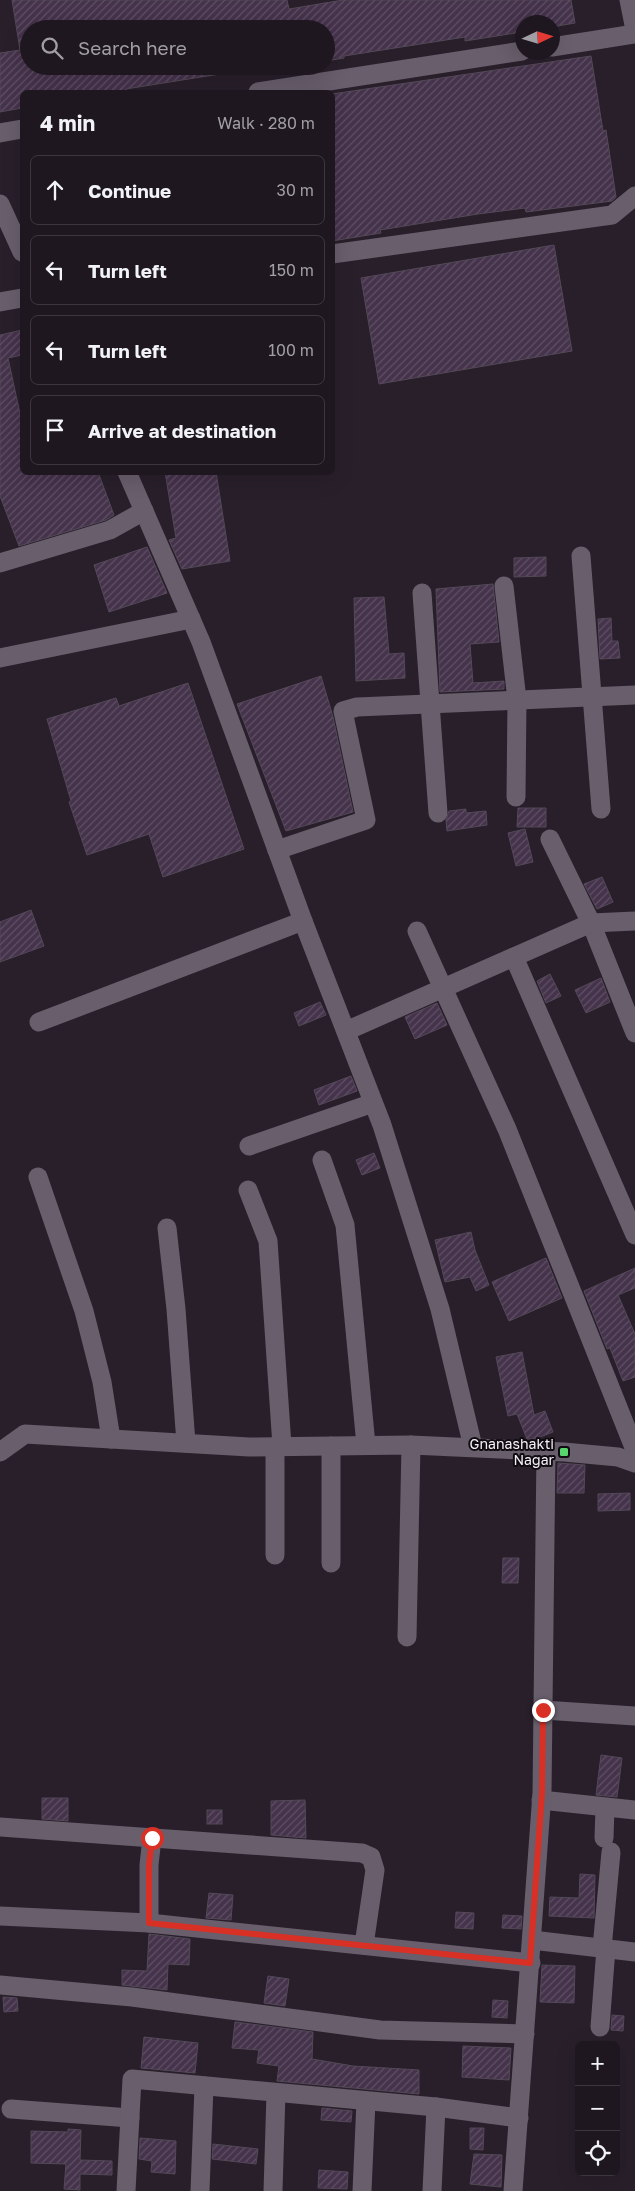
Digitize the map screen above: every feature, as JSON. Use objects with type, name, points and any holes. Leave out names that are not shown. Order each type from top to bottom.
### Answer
[{"type":"street","points":[[629,0],[635,30]]},
{"type":"street","points":[[560,46],[635,34]]},
{"type":"street","points":[[271,90],[515,53]]},
{"type":"street","points":[[0,132],[20,129]]},
{"type":"street","points":[[335,254],[612,215],[635,196]]},
{"type":"street","points":[[0,204],[20,248]]},
{"type":"street","points":[[0,302],[20,298]]},
{"type":"street","points":[[128,475],[191,620],[303,921],[374,1103],[440,1309],[473,1448]]},
{"type":"street","points":[[0,563],[110,530],[144,511]]},
{"type":"street","points":[[581,556],[601,809]]},
{"type":"street","points":[[504,586],[517,700],[516,797]]},
{"type":"street","points":[[422,593],[438,812]]},
{"type":"street","points":[[0,658],[191,620]]},
{"type":"street","points":[[277,850],[366,820],[343,711],[357,707],[635,695]]},
{"type":"street","points":[[550,839],[592,923],[635,1034]]},
{"type":"street","points":[[39,1022],[303,921]]},
{"type":"street","points":[[346,1031],[592,923],[635,921]]},
{"type":"street","points":[[417,931],[507,1130],[635,1450]]},
{"type":"street","points":[[514,957],[635,1235]]},
{"type":"street","points":[[249,1146],[374,1103]]},
{"type":"street","points":[[322,1160],[344,1225],[366,1445]]},
{"type":"street","points":[[38,1177],[84,1310],[102,1382],[110,1439]]},
{"type":"street","points":[[248,1190],[268,1241],[278,1447],[275,1555]]},
{"type":"street","points":[[167,1228],[176,1309],[186,1443]]},
{"type":"street","points":[[0,1452],[25,1434],[278,1447],[411,1445],[546,1451],[618,1457],[635,1463]]},
{"type":"street","points":[[407,1637],[411,1445]]},
{"type":"street","points":[[331,1563],[332,1446]]},
{"type":"street","points":[[514,2191],[541,1800],[546,1451]]},
{"type":"street","points":[[543,1710],[635,1716]]},
{"type":"street","points":[[541,1800],[635,1810]]},
{"type":"street","points":[[600,2027],[607,1845],[605,1808]]},
{"type":"street","points":[[0,1827],[362,1853],[371,1857],[375,1870],[364,1945]]},
{"type":"street","points":[[149,1923],[149,1865],[152,1838]]},
{"type":"street","points":[[0,1916],[149,1923],[530,1963]]},
{"type":"street","points":[[532,1940],[635,1952]]},
{"type":"street","points":[[0,1985],[132,1997],[380,2030],[525,2034]]},
{"type":"street","points":[[126,2191],[132,2080],[436,2107],[519,2118]]},
{"type":"street","points":[[200,2191],[204,2086]]},
{"type":"street","points":[[273,2191],[276,2093]]},
{"type":"street","points":[[362,2191],[366,2101]]},
{"type":"street","points":[[432,2191],[436,2107]]},
{"type":"street","points":[[11,2109],[130,2118]]},
{"type":"building","points":[[12,0],[287,0],[289,9],[343,0],[571,0],[575,23],[560,26],[560,15],[515,15],[515,33],[465,41],[465,37],[344,56],[344,58],[335,60],[335,20],[20,20],[20,50]]},
{"type":"building","points":[[20,50],[20,75],[214,75],[126,90],[20,90],[20,108],[0,112],[0,53]]},
{"type":"building","points":[[591,56],[603,131],[606,130],[616,197],[612,201],[526,212],[525,208],[478,214],[380,230],[381,233],[335,241],[335,94]]},
{"type":"building","points":[[554,245],[572,351],[379,384],[361,278]]},
{"type":"building","points":[[20,330],[20,355],[8,358],[20,414],[20,475],[99,475],[114,515],[106,520],[19,546],[0,496],[0,335]]},
{"type":"building","points":[[166,475],[216,475],[230,561],[182,569],[169,540],[176,538]]},
{"type":"building","points":[[147,547],[167,593],[109,612],[94,565]]},
{"type":"building","points":[[546,557],[546,576],[514,577],[514,558]]},
{"type":"building","points":[[493,584],[499,642],[470,644],[473,683],[504,681],[504,689],[440,692],[436,589]]},
{"type":"building","points":[[384,597],[389,654],[404,653],[405,678],[356,681],[354,598]]},
{"type":"building","points":[[611,618],[612,641],[618,641],[620,658],[600,659],[598,619]]},
{"type":"building","points":[[321,676],[333,717],[353,812],[286,831],[237,704]]},
{"type":"building","points":[[188,683],[244,849],[163,877],[149,834],[87,855],[69,802],[71,801],[47,719],[116,698],[119,706]]},
{"type":"building","points":[[518,808],[546,808],[546,827],[517,827]]},
{"type":"building","points":[[466,809],[466,813],[486,811],[487,825],[447,831],[446,820],[449,811]]},
{"type":"building","points":[[525,829],[533,862],[516,866],[508,833]]},
{"type":"building","points":[[602,877],[613,902],[597,909],[584,884]]},
{"type":"building","points":[[31,910],[44,946],[0,962],[0,922]]},
{"type":"building","points":[[550,974],[561,996],[546,1003],[537,981]]},
{"type":"building","points":[[601,978],[610,1002],[586,1013],[575,990]]},
{"type":"building","points":[[320,1002],[326,1015],[299,1026],[294,1013]]},
{"type":"building","points":[[437,1003],[447,1025],[415,1039],[405,1017]]},
{"type":"building","points":[[351,1076],[357,1091],[319,1105],[314,1090]]},
{"type":"building","points":[[374,1153],[380,1168],[362,1175],[356,1160]]},
{"type":"building","points":[[471,1232],[475,1250],[489,1285],[476,1291],[470,1277],[445,1282],[435,1240]]},
{"type":"building","points":[[546,1258],[562,1298],[509,1321],[492,1282]]},
{"type":"building","points":[[635,1268],[635,1288],[618,1295],[635,1334],[635,1377],[623,1381],[610,1348],[607,1349],[584,1291]]},
{"type":"building","points":[[522,1352],[534,1415],[545,1411],[553,1432],[535,1439],[527,1439],[517,1414],[508,1416],[496,1357]]},
{"type":"building","points":[[558,1463],[585,1465],[584,1493],[557,1493]]},
{"type":"building","points":[[630,1493],[630,1510],[598,1511],[598,1494]]},
{"type":"building","points":[[503,1558],[519,1558],[518,1583],[502,1583]]},
{"type":"building","points":[[601,1755],[622,1758],[617,1797],[596,1795]]},
{"type":"building","points":[[42,1798],[68,1798],[68,1821],[42,1819]]},
{"type":"building","points":[[305,1800],[306,1838],[271,1835],[271,1801]]},
{"type":"building","points":[[207,1810],[222,1810],[222,1824],[207,1824]]},
{"type":"building","points":[[580,1874],[595,1875],[594,1918],[549,1916],[550,1897],[579,1898]]},
{"type":"building","points":[[209,1893],[233,1895],[231,1920],[206,1918]]},
{"type":"building","points":[[456,1912],[474,1913],[473,1929],[455,1928]]},
{"type":"building","points":[[503,1915],[522,1916],[521,1929],[502,1928]]},
{"type":"building","points":[[149,1934],[190,1939],[189,1965],[168,1964],[167,1990],[122,1985],[122,1970],[147,1971]]},
{"type":"building","points":[[542,1965],[575,1966],[574,2003],[540,2002]]},
{"type":"building","points":[[268,1976],[289,1979],[285,2006],[264,2003]]},
{"type":"building","points":[[3,1997],[17,1998],[18,2011],[4,2012]]},
{"type":"building","points":[[493,2000],[508,2001],[507,2018],[492,2017]]},
{"type":"building","points":[[612,2015],[624,2016],[623,2031],[611,2030]]},
{"type":"building","points":[[235,2022],[313,2032],[312,2059],[353,2066],[419,2070],[419,2094],[277,2081],[279,2066],[257,2063],[259,2050],[232,2048]]},
{"type":"building","points":[[144,2037],[198,2043],[195,2073],[141,2068]]},
{"type":"building","points":[[463,2046],[511,2048],[509,2080],[462,2077]]},
{"type":"building","points":[[322,2108],[352,2111],[351,2122],[321,2120]]},
{"type":"building","points":[[470,2128],[484,2128],[483,2150],[470,2149]]},
{"type":"building","points":[[68,2129],[81,2130],[80,2160],[112,2161],[112,2175],[80,2174],[80,2190],[64,2189],[66,2164],[31,2163],[31,2131],[68,2132]]},
{"type":"building","points":[[140,2138],[176,2141],[175,2174],[151,2172],[152,2161],[139,2159]]},
{"type":"building","points":[[213,2144],[258,2149],[256,2164],[212,2159]]},
{"type":"building","points":[[474,2154],[502,2155],[501,2187],[470,2184]]},
{"type":"building","points":[[319,2170],[348,2172],[347,2189],[318,2188]]},
{"type":"place","name":"Gnanashakti Nagar","points":[[564,1452]]},
{"type":"route","points":[[152,1838],[149,1865],[149,1923],[530,1963],[542,1793],[543,1710]]}]
